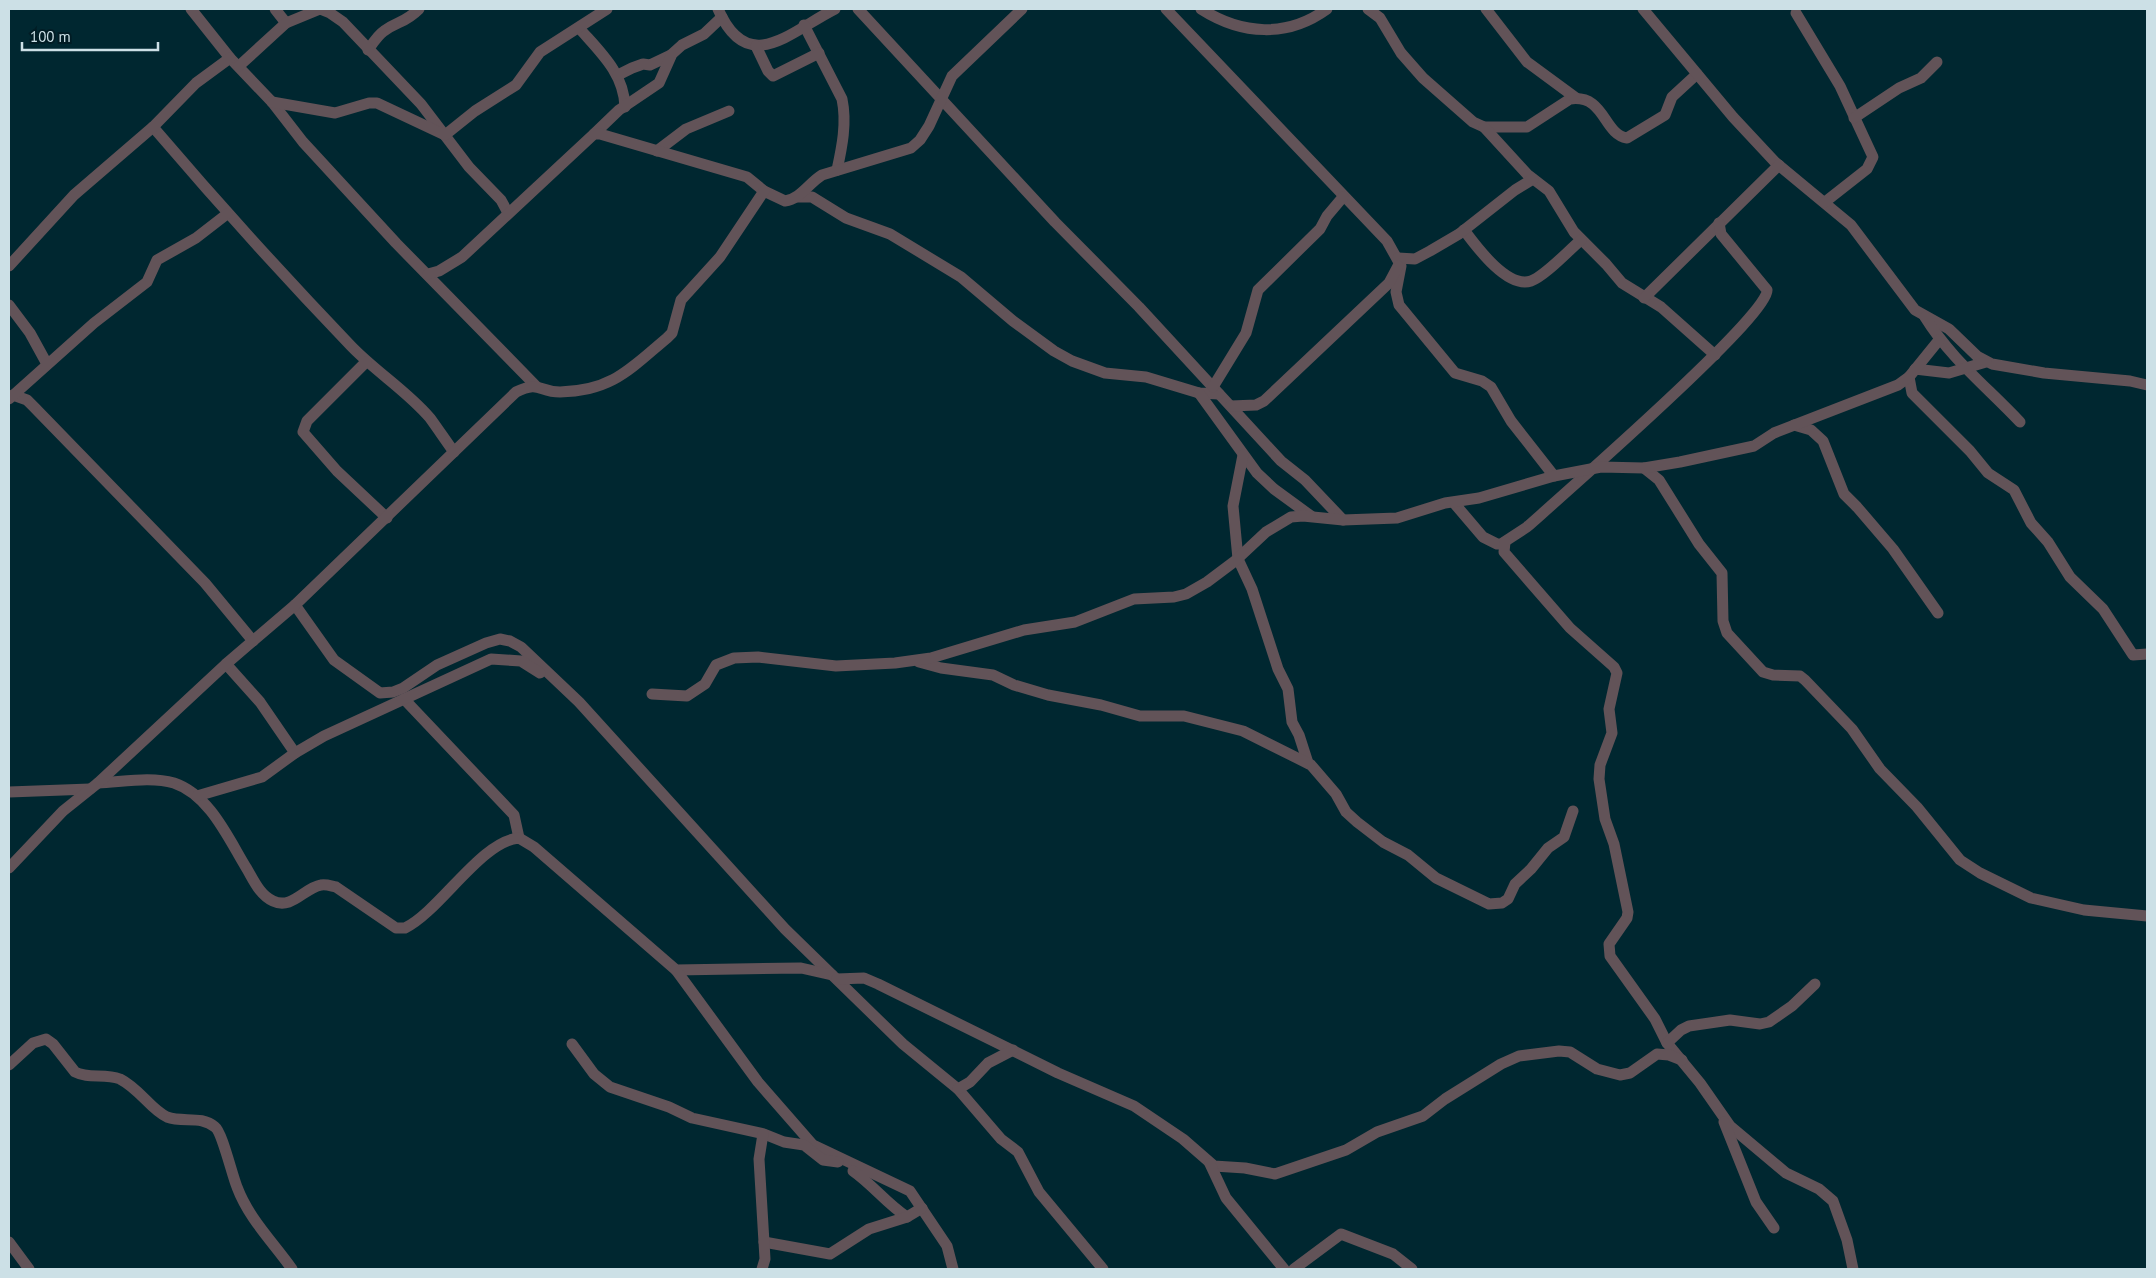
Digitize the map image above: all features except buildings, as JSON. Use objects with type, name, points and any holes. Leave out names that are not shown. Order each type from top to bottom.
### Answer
[{"type":"street","points":[[191,9],[230,58],[272,102],[303,142],[536,386]]},
{"type":"street","points":[[275,9],[286,23]]},
{"type":"street","points":[[239,66],[286,23],[320,9],[330,13],[343,22],[421,104],[469,167],[501,200],[508,213]]},
{"type":"street","points":[[368,50],[386,29],[408,20],[419,9]]},
{"type":"street","points":[[445,135],[475,111],[516,85],[540,52],[607,9]]},
{"type":"street","points":[[428,274],[439,271],[462,257],[594,134],[625,107],[659,83],[671,56],[682,45],[704,34],[720,13],[741,40],[756,46],[776,43],[804,25],[835,9]]},
{"type":"street","points":[[858,9],[1281,461],[1305,480],[1343,520]]},
{"type":"street","points":[[797,197],[814,180],[837,170],[896,154],[916,144],[929,126],[952,76],[1022,9]]},
{"type":"street","points":[[1166,9],[1343,197],[1387,241],[1399,260],[1401,276],[1396,299],[1399,305],[1455,373],[1462,377],[1482,381],[1491,387],[1511,421],[1554,476]]},
{"type":"street","points":[[1202,9],[1217,18],[1245,27],[1271,30],[1301,25],[1327,9]]},
{"type":"street","points":[[1368,9],[1380,18],[1401,53],[1423,78],[1462,114],[1484,127],[1549,192],[1567,223],[1622,283],[1644,298],[1662,307],[1714,355]]},
{"type":"street","points":[[1486,9],[1527,62],[1576,98],[1596,106],[1618,136],[1627,138],[1664,115],[1672,97],[1697,74]]},
{"type":"street","points":[[1643,9],[1733,117],[1779,165],[1851,225],[1908,302],[1925,317],[1949,329],[1976,356],[1986,362],[2044,373],[2130,381],[2147,385]]},
{"type":"street","points":[[1796,13],[1840,86],[1873,157],[1872,163],[1867,170],[1825,202]]},
{"type":"street","points":[[804,25],[842,99],[845,112],[837,170]]},
{"type":"street","points":[[579,28],[618,75],[625,93],[625,107]]},
{"type":"street","points":[[756,46],[768,71],[773,76],[819,53]]},
{"type":"street","points":[[618,75],[643,64],[650,65],[671,56]]},
{"type":"street","points":[[9,266],[74,195],[153,127],[196,83],[230,58]]},
{"type":"street","points":[[1854,118],[1899,88],[1921,78],[1938,62]]},
{"type":"street","points":[[1484,127],[1531,126],[1551,110],[1570,99],[1576,98]]},
{"type":"street","points":[[272,102],[334,113],[369,102],[376,103],[445,135]]},
{"type":"street","points":[[657,151],[686,129],[729,111]]},
{"type":"street","points":[[153,127],[227,214],[252,237],[366,362],[429,418],[454,452]]},
{"type":"street","points":[[594,134],[600,134],[747,177],[764,191],[782,201],[797,197],[812,197],[846,218],[890,234],[961,277],[1013,321],[1054,351],[1072,361],[1105,373],[1146,377],[1199,393],[1216,391]]},
{"type":"street","points":[[1644,298],[1779,165]]},
{"type":"street","points":[[1399,260],[1415,259],[1464,230],[1515,190],[1534,179]]},
{"type":"street","points":[[516,392],[530,386],[558,392],[584,390],[625,374],[672,333],[681,300],[720,257],[764,191]]},
{"type":"street","points":[[1216,391],[1246,333],[1258,290],[1320,229],[1327,216],[1343,197]]},
{"type":"street","points":[[11,397],[47,364],[147,282],[157,260],[196,238],[227,214]]},
{"type":"street","points":[[1454,503],[1483,537],[1497,544],[1505,542],[1527,527],[1589,471],[1714,355],[1760,308],[1768,293],[1721,234],[1719,223]]},
{"type":"street","points":[[1464,230],[1490,262],[1510,277],[1526,282],[1537,278],[1581,240]]},
{"type":"street","points":[[1230,406],[1256,405],[1264,401],[1389,283],[1399,260]]},
{"type":"street","points":[[9,305],[30,333],[47,364]]},
{"type":"street","points":[[1925,317],[1939,340],[2020,422]]},
{"type":"street","points":[[652,694],[687,696],[705,684],[716,665],[734,658],[758,657],[836,666],[917,661],[1024,630],[1075,622],[1134,599],[1186,594],[1207,582],[1238,559],[1266,532],[1291,517],[1311,516],[1343,520],[1397,518],[1445,503],[1479,498],[1554,476],[1589,471],[1602,467],[1644,468],[1754,446],[1774,432],[1828,414],[1893,388],[1912,373],[1939,340]]},
{"type":"street","points":[[366,362],[307,421],[303,432],[337,471],[387,518]]},
{"type":"street","points":[[1912,373],[1949,373],[1986,362]]},
{"type":"street","points":[[9,868],[46,827],[94,786],[226,664],[295,605],[387,518],[405,497],[516,392],[521,384],[521,372]]},
{"type":"street","points":[[1912,373],[1912,393],[1958,438],[1988,473],[2014,490],[2031,523],[2048,542],[2070,577],[2103,609],[2133,655],[2147,654]]},
{"type":"street","points":[[27,383],[27,400]]},
{"type":"street","points":[[1199,393],[1264,480],[1311,516]]},
{"type":"street","points":[[11,397],[27,400],[205,583],[253,641]]},
{"type":"street","points":[[1794,425],[1811,430],[1823,441],[1846,498],[1857,507],[1892,549],[1938,613]]},
{"type":"street","points":[[1243,454],[1234,506],[1238,559],[1252,589],[1278,669],[1288,689],[1292,722],[1299,735],[1308,763]]},
{"type":"street","points":[[1644,468],[1659,480],[1698,544],[1722,574],[1723,621],[1727,632],[1763,672],[1773,675],[1800,676],[1806,680],[1852,729],[1880,769],[1917,808],[1960,860],[1980,873],[2031,898],[2084,910],[2147,916]]},
{"type":"street","points":[[1505,542],[1504,552],[1570,628],[1614,667],[1618,676],[1610,709],[1612,733],[1600,765],[1599,779],[1606,819],[1614,844],[1628,912],[1627,918],[1614,936],[1608,950],[1610,956],[1655,1019],[1667,1043],[1682,1060],[1730,1126],[1780,1168],[1828,1195],[1839,1218],[1853,1269]]},
{"type":"street","points":[[295,605],[334,660],[380,693],[386,694],[398,690],[437,665],[500,639],[510,641],[521,647],[579,702],[785,929],[903,1044],[958,1089],[1001,1139],[1018,1152],[1039,1192],[1103,1269]]},
{"type":"street","points":[[197,796],[262,777],[324,736],[491,659],[521,661],[531,666],[579,702]]},
{"type":"street","points":[[917,661],[941,668],[993,676],[1014,685],[1048,695],[1101,705],[1140,716],[1184,716],[1243,731],[1308,763],[1336,794],[1346,812],[1357,822],[1383,842],[1408,855],[1436,878],[1489,904],[1502,903],[1508,899],[1515,884],[1531,869],[1548,848],[1564,837],[1573,811]]},
{"type":"street","points":[[226,664],[260,702],[295,754]]},
{"type":"street","points":[[404,699],[514,815],[519,838]]},
{"type":"street","points":[[9,792],[153,780],[174,783],[197,796],[217,821],[264,896],[274,902],[291,902],[311,889],[325,885],[336,888],[376,916],[401,929],[411,925],[492,850],[504,841],[519,838],[534,847],[676,970],[758,1082],[806,1139],[825,1152],[910,1191],[947,1246],[953,1269]]},
{"type":"street","points":[[676,970],[801,968],[836,977],[864,978],[1058,1073],[1134,1106],[1183,1139],[1217,1168],[1245,1168],[1276,1174],[1346,1150],[1377,1132],[1423,1116],[1445,1099],[1501,1064],[1528,1054],[1570,1052],[1597,1069],[1620,1075],[1630,1072],[1657,1054],[1669,1055],[1682,1060]]},
{"type":"street","points":[[1667,1043],[1680,1030],[1689,1026],[1730,1020],[1760,1024],[1769,1022],[1792,1006],[1815,984]]},
{"type":"street","points":[[9,1065],[33,1044],[46,1039],[53,1044],[75,1072],[108,1075],[133,1087],[156,1109],[169,1117],[208,1122],[217,1128],[228,1166],[244,1204],[254,1221],[292,1269]]},
{"type":"street","points":[[572,1044],[594,1074],[610,1087],[669,1107],[692,1118],[763,1134],[784,1142],[804,1145],[823,1160],[842,1163],[862,1177],[886,1202],[907,1217]]},
{"type":"street","points":[[958,1089],[970,1082],[988,1063],[1013,1050]]},
{"type":"street","points":[[1719,1109],[1756,1202],[1774,1228]]},
{"type":"street","points":[[762,1269],[765,1259],[759,1158],[763,1134]]},
{"type":"street","points":[[1210,1164],[1226,1198],[1284,1269]]},
{"type":"street","points":[[764,1242],[830,1254],[869,1229],[907,1217],[922,1208]]},
{"type":"street","points":[[1294,1269],[1342,1234],[1393,1254],[1412,1269]]},
{"type":"street","points":[[9,1242],[29,1269]]}]
